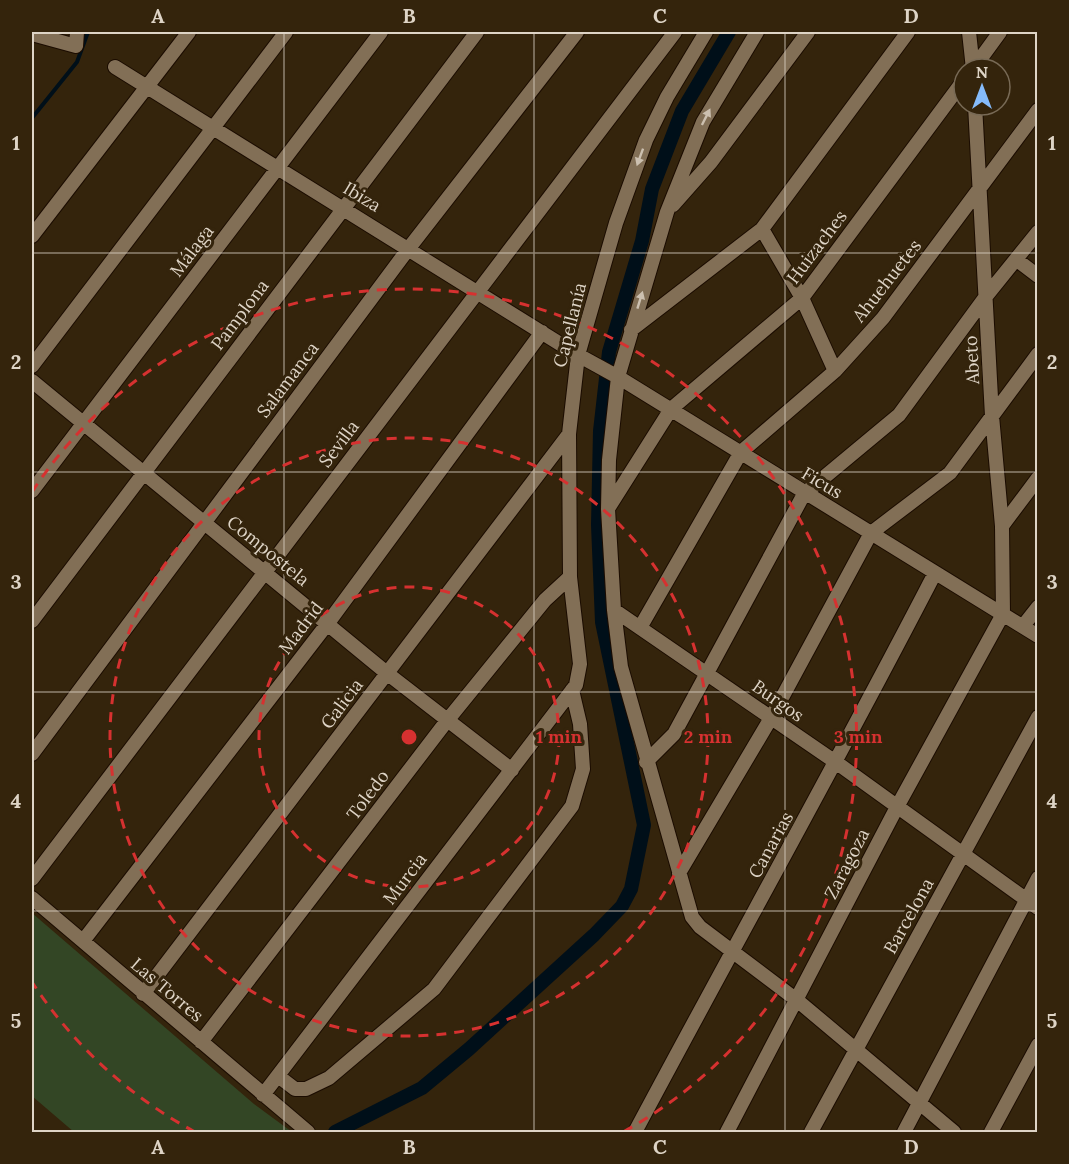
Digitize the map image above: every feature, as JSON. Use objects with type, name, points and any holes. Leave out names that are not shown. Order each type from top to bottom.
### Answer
[{"type":"street","points":[[32,34],[75,46],[77,32]]},
{"type":"street","points":[[32,236],[189,32]]},
{"type":"street","points":[[32,366],[286,32]]},
{"type":"street","name":"Málaga","points":[[32,492],[381,32]]},
{"type":"street","name":"Pamplona","points":[[32,621],[477,32]]},
{"type":"street","name":"Salamanca","points":[[32,754],[409,248],[577,32]]},
{"type":"street","name":"Sevilla","points":[[32,879],[675,32]]},
{"type":"street","name":"Capellanía","points":[[574,687],[580,664],[570,577],[569,434],[583,357],[615,223],[646,140],[667,97],[706,32]]},
{"type":"street","points":[[757,32],[703,122],[668,212],[615,375],[608,510],[614,610],[621,667],[646,762],[692,917],[700,927],[798,1001],[954,1132]]},
{"type":"street","points":[[668,212],[711,162],[808,32]]},
{"type":"street","points":[[631,330],[762,229],[908,32]]},
{"type":"street","points":[[969,32],[972,57]]},
{"type":"street","points":[[982,57],[1000,32]]},
{"type":"street","name":"Ibiza","points":[[115,67],[213,130],[344,207],[583,357]]},
{"type":"street","name":"Huizaches","points":[[608,510],[671,409],[802,298],[952,96]]},
{"type":"street","name":"Ahuehuetes","points":[[641,626],[741,452],[835,371],[883,318],[1038,110]]},
{"type":"street","name":"Abeto","points":[[976,117],[992,416],[1002,526],[1003,614]]},
{"type":"street","points":[[762,229],[802,298],[835,371]]},
{"type":"street","points":[[646,762],[674,734],[804,494],[899,416],[987,295],[1038,232]]},
{"type":"street","points":[[1017,260],[1038,276]]},
{"type":"street","name":"Madrid","points":[[83,941],[328,623],[542,332]]},
{"type":"street","points":[[680,873],[771,718],[871,533],[950,473],[1038,354]]},
{"type":"street","name":"Ficus","points":[[583,357],[1038,636]]},
{"type":"street","name":"Compostela","points":[[32,381],[142,474],[266,571],[446,722],[512,770]]},
{"type":"street","name":"Galicia","points":[[143,994],[569,434]]},
{"type":"street","points":[[1002,526],[1038,478]]},
{"type":"street","name":"Canarias","points":[[635,1132],[732,951],[837,763],[935,573]]},
{"type":"street","name":"Toledo","points":[[201,1042],[446,722],[545,600],[570,577]]},
{"type":"street","points":[[1023,626],[1038,607]]},
{"type":"street","name":"Burgos","points":[[614,610],[641,626],[837,763],[1038,908]]},
{"type":"street","name":"Zaragoza","points":[[727,1132],[798,1001],[897,807],[1003,614]]},
{"type":"street","points":[[278,1076],[295,1089],[306,1089],[330,1078],[434,989],[572,806],[583,769],[580,724],[574,687]]},
{"type":"street","name":"Murcia","points":[[262,1095],[574,687]]},
{"type":"street","name":"Barcelona","points":[[811,1132],[1038,717]]},
{"type":"street","points":[[904,1132],[1038,878]]},
{"type":"street","name":"Las Torres","points":[[32,898],[308,1132]]},
{"type":"street","points":[[991,1132],[1038,1045]]},
{"type":"green space","points":[[32,913],[254,1104],[292,1132],[74,1132],[32,1096]]},
{"type":"waterway","points":[[32,118],[77,62],[88,32]]},
{"type":"waterway","points":[[335,1132],[422,1088],[469,1049],[594,935],[622,906],[631,889],[644,825],[602,622],[598,525],[600,431],[609,352],[642,241],[652,189],[682,111],[729,32]]}]
